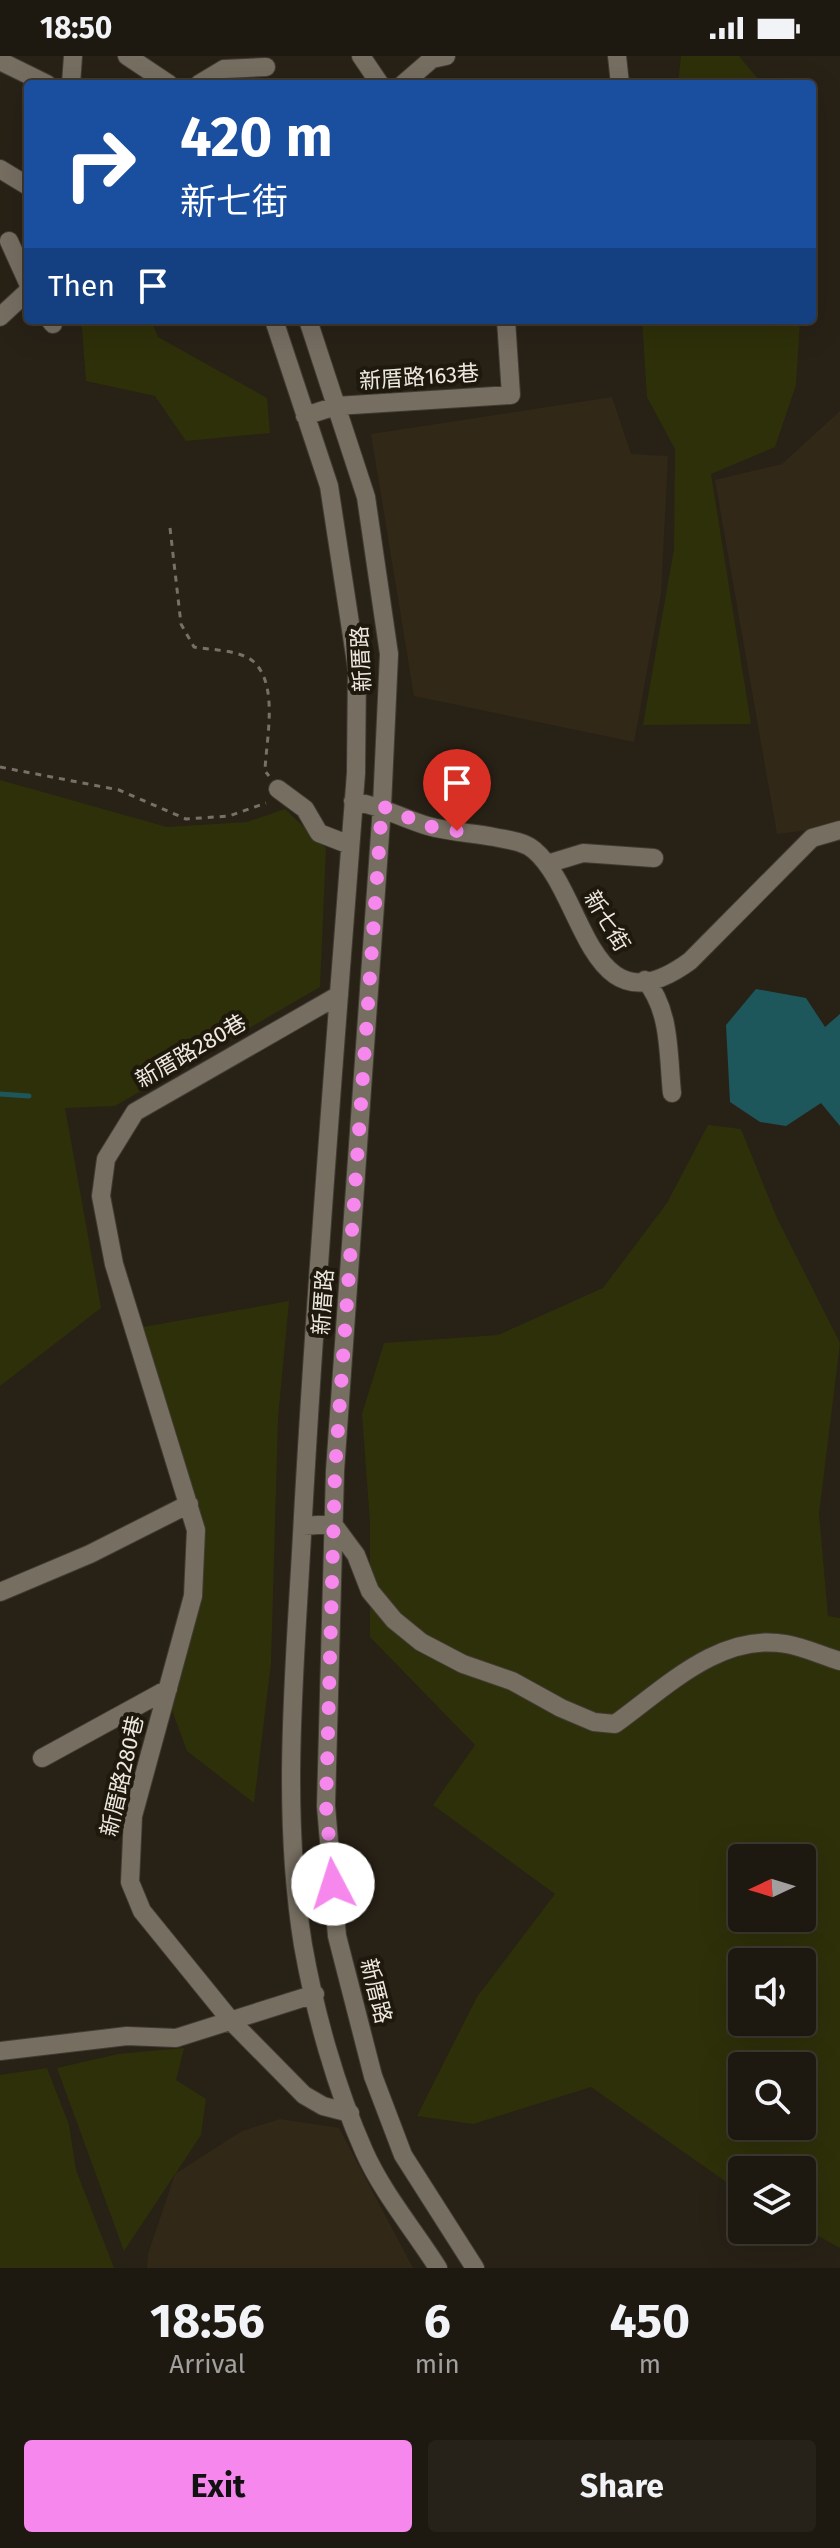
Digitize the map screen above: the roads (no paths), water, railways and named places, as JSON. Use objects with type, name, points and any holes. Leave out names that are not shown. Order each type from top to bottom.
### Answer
[{"type":"street","points":[[71,80],[73,56]]},
{"type":"street","points":[[127,56],[163,80]]},
{"type":"street","points":[[361,56],[377,80]]},
{"type":"street","points":[[408,80],[432,59],[446,56]]},
{"type":"street","points":[[617,56],[620,80]]},
{"type":"street","points":[[0,61],[39,80]]},
{"type":"street","points":[[206,80],[224,69],[266,69]]},
{"type":"street","points":[[0,169],[24,184]]},
{"type":"street","points":[[24,235],[5,242],[24,276]]},
{"type":"street","points":[[0,317],[24,295]]},
{"type":"street","name":"新厝路","points":[[275,324],[329,486],[357,669],[353,801],[303,1526],[291,1755],[293,1862],[304,1947],[350,2113],[365,2154],[438,2268]]},
{"type":"street","name":"新厝路","points":[[309,324],[366,497],[389,654],[382,806],[333,1524],[326,1806],[337,1936],[373,2076],[403,2155],[475,2268]]},
{"type":"street","name":"新厝路163巷","points":[[305,416],[336,406],[511,395],[506,324]]},
{"type":"street","points":[[284,793],[305,809],[319,833],[350,845]]},
{"type":"street","name":"新七街","points":[[353,801],[382,806],[428,826],[517,841],[533,849],[547,864],[600,963],[614,976],[645,980]]},
{"type":"street","points":[[645,980],[672,974],[690,961],[812,838],[840,830]]},
{"type":"street","points":[[547,864],[583,853],[654,858]]},
{"type":"street","points":[[344,935],[373,940]]},
{"type":"street","points":[[645,980],[657,993],[664,1016],[672,1093]]},
{"type":"street","name":"新厝路280巷","points":[[339,995],[145,1104],[125,1123],[101,1176],[101,1196],[114,1264],[196,1530],[197,1564],[193,1596],[133,1816],[130,1882],[142,1911],[232,2022],[304,2095],[323,2106],[350,2113]]},
{"type":"street","points":[[0,1592],[90,1554],[189,1504]]},
{"type":"street","points":[[303,1526],[333,1524],[356,1555],[370,1591],[394,1620],[421,1642],[463,1664],[512,1681],[594,1722],[615,1724],[697,1664],[739,1645],[785,1643],[840,1661]]},
{"type":"street","points":[[42,1758],[168,1689]]},
{"type":"street","points":[[0,2051],[127,2036],[176,2038],[315,1994]]},
{"type":"street","points":[[392,2197],[420,2183]]},
{"type":"water","points":[[756,989],[806,998],[825,1027],[840,1014],[840,1126],[821,1103],[786,1126],[760,1122],[730,1102],[726,1025]]},
{"type":"waterway","points":[[0,1094],[29,1096]]}]
